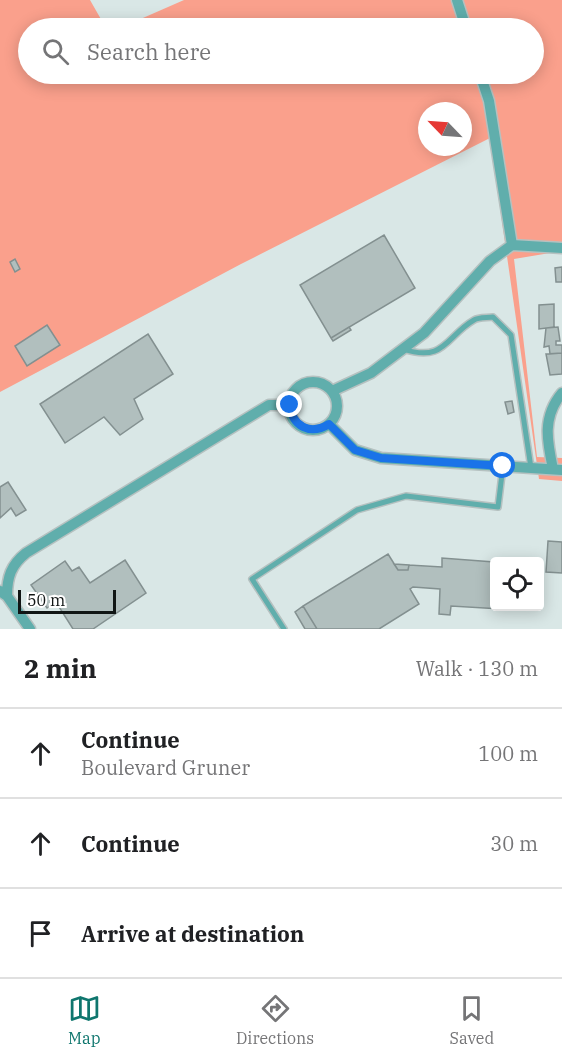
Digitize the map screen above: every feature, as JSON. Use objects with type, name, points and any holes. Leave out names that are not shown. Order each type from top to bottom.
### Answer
[{"type":"street","points":[[457,0],[463,18]]},
{"type":"street","points":[[483,84],[489,101],[512,245]]},
{"type":"street","points":[[332,391],[371,373],[424,333],[490,261],[512,245],[562,248]]},
{"type":"street","points":[[310,383],[325,386],[332,391],[336,397],[337,412],[329,424],[322,429],[306,429],[294,420],[290,405],[296,390],[310,383]]},
{"type":"street","points":[[329,424],[355,450],[381,458],[557,470],[545,433],[554,403],[562,393]]},
{"type":"street","points":[[30,629],[4,594],[11,569],[26,553],[269,405],[290,405]]},
{"type":"lane","points":[[403,349],[422,352],[437,350],[447,345],[475,319],[493,317],[502,325],[511,335],[531,468]]},
{"type":"lane","points":[[284,629],[252,579],[357,510],[406,496],[498,507],[503,466]]},
{"type":"shaded area","points":[[0,0],[90,0],[100,18],[18,18],[18,84],[544,84],[544,18],[143,18],[184,0],[562,0],[562,251],[514,259],[537,457],[562,458],[562,481],[539,479],[490,138],[472,147],[472,102],[418,102],[418,156],[454,156],[241,264],[0,392]]},
{"type":"building","points":[[384,235],[415,288],[331,338],[300,285]]},
{"type":"building","points":[[15,259],[20,269],[15,272],[10,262]]},
{"type":"building","points":[[562,267],[562,282],[556,282],[555,268]]},
{"type":"building","points":[[554,304],[554,327],[539,329],[539,305]]},
{"type":"building","points":[[47,325],[60,345],[27,366],[15,346]]},
{"type":"building","points":[[349,327],[351,330],[333,341],[331,338]]},
{"type":"building","points":[[558,327],[560,341],[556,341],[556,345],[562,345],[562,353],[550,354],[549,346],[544,347],[546,328]]},
{"type":"building","points":[[148,334],[173,374],[134,399],[143,419],[120,435],[104,417],[65,443],[40,404]]},
{"type":"building","points":[[562,353],[562,374],[550,375],[546,354]]},
{"type":"building","points":[[512,401],[514,412],[508,414],[505,402]]},
{"type":"building","points":[[8,482],[26,510],[16,516],[11,508],[0,518],[0,487]]},
{"type":"building","points":[[548,541],[562,542],[562,573],[546,572]]},
{"type":"building","points":[[388,554],[398,570],[408,570],[409,565],[442,567],[442,558],[490,562],[490,608],[451,606],[450,615],[439,614],[440,589],[413,587],[410,589],[419,604],[379,629],[317,629],[303,606]]},
{"type":"building","points":[[125,560],[146,593],[93,629],[73,629],[56,602],[47,608],[31,585],[65,561],[72,571],[79,567],[90,583]]},
{"type":"building","points":[[394,564],[409,565],[408,570],[398,570]]},
{"type":"building","points":[[303,606],[317,629],[305,629],[295,612]]},
{"type":"route","points":[[290,405],[290,412],[299,426],[314,430],[322,429],[329,424],[355,450],[381,458],[503,466]]}]
